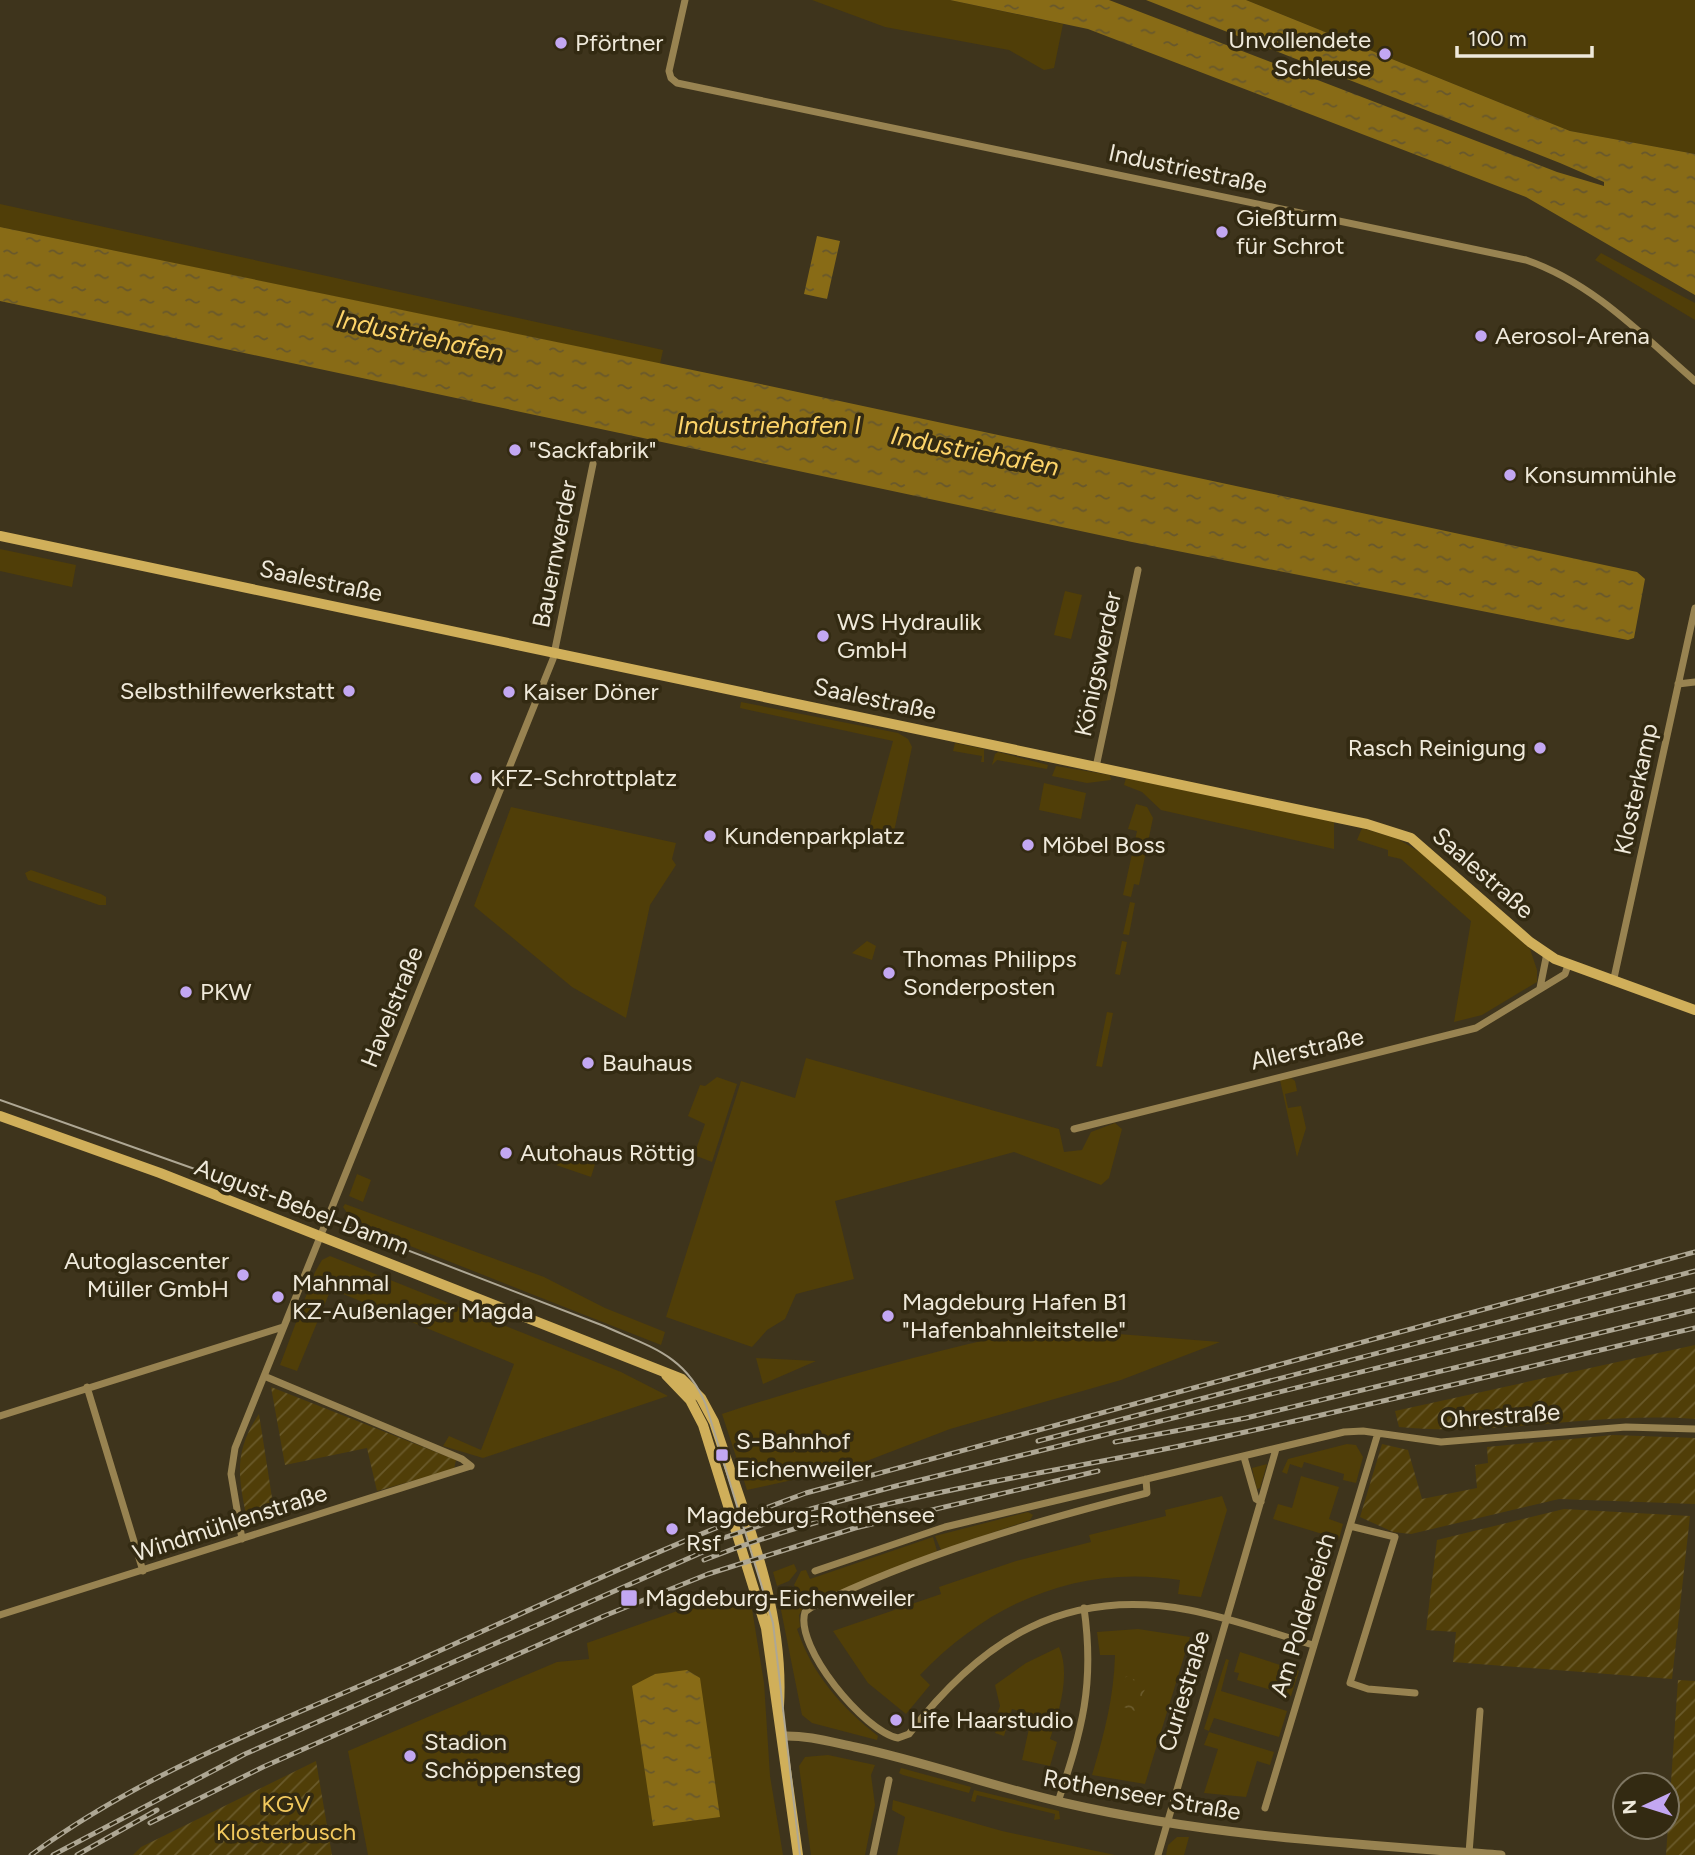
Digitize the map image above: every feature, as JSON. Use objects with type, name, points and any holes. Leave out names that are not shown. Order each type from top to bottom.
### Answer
[{"type":"main road","name":"Saalestraße","points":[[0,536],[1367,824],[1411,838],[1547,953],[1568,965],[1614,978],[1695,1010]]},
{"type":"main road","name":"August-Bebel-Damm","points":[[0,1116],[160,1173],[682,1379],[714,1422],[779,1646],[782,1736]]},
{"type":"main road","points":[[782,1736],[798,1855]]},
{"type":"street","name":"Industriestraße","points":[[685,0],[669,71],[671,78],[677,83],[1526,260],[1561,274],[1594,294],[1695,381]]},
{"type":"street","name":"Bauernwerder","points":[[555,652],[593,464]]},
{"type":"street","name":"Königswerder","points":[[1096,767],[1138,570]]},
{"type":"street","name":"Klosterkamp","points":[[1614,978],[1695,608]]},
{"type":"street","name":"Havelstraße","points":[[242,1539],[232,1463],[283,1326],[555,652]]},
{"type":"street","points":[[1678,684],[1695,681]]},
{"type":"street","points":[[1539,988],[1547,953]]},
{"type":"street","name":"Allerstraße","points":[[1074,1129],[1476,1028],[1564,974],[1568,965]]},
{"type":"street","points":[[0,1416],[283,1326]]},
{"type":"street","name":"Windmühlenstraße","points":[[0,1615],[471,1466],[462,1459],[264,1376]]},
{"type":"street","points":[[87,1387],[143,1571]]},
{"type":"street","name":"Ohrestraße","points":[[815,1571],[944,1527],[1354,1430],[1441,1442],[1626,1427],[1695,1429]]},
{"type":"street","name":"Am Polderdeich","points":[[1265,1808],[1378,1433]]},
{"type":"street","name":"Curiestraße","points":[[1158,1855],[1165,1822],[1276,1449]]},
{"type":"street","points":[[1244,1457],[1256,1499],[1261,1502]]},
{"type":"street","points":[[1146,1479],[1147,1493],[1038,1521],[927,1558],[806,1610],[803,1617],[806,1631],[826,1673],[846,1700],[886,1734],[898,1738],[907,1735],[954,1680],[995,1647],[1048,1617],[1084,1608],[1151,1604],[1226,1619]]},
{"type":"street","points":[[1034,1504],[1038,1521]]},
{"type":"street","points":[[1350,1526],[1395,1537],[1350,1683],[1368,1689],[1415,1693]]},
{"type":"street","points":[[1058,1802],[1087,1700],[1089,1655],[1084,1608]]},
{"type":"street","name":"Curiestraße","points":[[1226,1619],[1313,1645]]},
{"type":"street","points":[[1469,1853],[1480,1711]]},
{"type":"street","name":"Rothenseer Straße","points":[[782,1736],[803,1736],[880,1753],[1058,1802],[1165,1822],[1304,1840],[1501,1855]]},
{"type":"street","points":[[873,1855],[889,1780]]},
{"type":"green space","points":[[812,0],[950,0],[1063,24],[1054,68],[1044,70],[1009,50],[885,27]]},
{"type":"green space","points":[[1246,0],[1695,0],[1695,154],[1570,131]]},
{"type":"green space","points":[[0,204],[663,350],[660,364],[0,227]]},
{"type":"green space","points":[[1601,253],[1695,303],[1695,320],[1595,260]]},
{"type":"green space","points":[[0,549],[76,565],[72,587],[0,571]]},
{"type":"green space","points":[[1065,591],[1082,595],[1071,639],[1054,635]]},
{"type":"green space","points":[[741,702],[898,733],[908,739],[912,747],[892,841],[867,836],[893,741],[740,708]]},
{"type":"green space","points":[[955,743],[984,749],[984,762],[981,762],[982,756],[953,751]]},
{"type":"green space","points":[[998,752],[1048,765],[1047,769],[997,760],[992,765]]},
{"type":"green space","points":[[1056,766],[1110,775],[1111,780],[1087,783],[1052,776]]},
{"type":"green space","points":[[1126,778],[1334,822],[1334,849],[1161,810],[1142,792],[1124,785]]},
{"type":"green space","points":[[1044,783],[1086,793],[1081,819],[1039,810]]},
{"type":"green space","points":[[1136,804],[1147,807],[1153,818],[1139,885],[1134,884],[1131,897],[1123,895],[1137,831],[1128,829]]},
{"type":"green space","points":[[511,807],[676,843],[672,859],[676,865],[650,905],[626,1018],[572,987],[474,906]]},
{"type":"green space","points":[[1362,828],[1398,839],[1428,857],[1530,949],[1537,970],[1537,982],[1482,1015],[1454,1022],[1471,921],[1401,859],[1388,856],[1388,850],[1357,840]]},
{"type":"green space","points":[[31,870],[101,894],[106,897],[106,905],[99,905],[28,880],[25,873]]},
{"type":"green space","points":[[1130,902],[1135,903],[1129,935],[1123,934]]},
{"type":"green space","points":[[867,941],[876,946],[872,960],[852,953]]},
{"type":"green space","points":[[1122,941],[1127,942],[1120,975],[1115,974]]},
{"type":"green space","points":[[1107,1012],[1113,1013],[1102,1067],[1096,1066]]},
{"type":"green space","points":[[806,1058],[1059,1129],[1064,1152],[1082,1150],[1091,1132],[1115,1123],[1122,1129],[1109,1178],[1101,1185],[1014,1152],[835,1201],[854,1279],[796,1294],[785,1319],[767,1330],[752,1347],[666,1317],[741,1081],[795,1098]]},
{"type":"green space","points":[[717,1077],[737,1084],[712,1162],[694,1155],[705,1124],[688,1116],[700,1085],[705,1086]]},
{"type":"green space","points":[[1291,1078],[1295,1081],[1297,1091],[1285,1094],[1288,1108],[1301,1106],[1306,1128],[1297,1157],[1280,1080]]},
{"type":"green space","points":[[563,1146],[597,1158],[591,1177],[556,1165]]},
{"type":"green space","points":[[357,1174],[371,1180],[363,1202],[349,1196]]},
{"type":"green space","points":[[345,1204],[544,1277],[605,1308],[665,1332],[661,1345],[367,1229],[354,1223],[343,1207]]},
{"type":"green space","points":[[330,1256],[621,1372],[668,1396],[483,1458],[443,1446],[449,1436],[481,1450],[514,1364],[331,1289],[297,1371],[280,1365],[315,1272],[322,1260]]},
{"type":"green space","points":[[1055,1329],[1220,1342],[1121,1380],[950,1429],[851,1467],[747,1490],[722,1414],[948,1349]]},
{"type":"green space","points":[[1695,1345],[1695,1419],[1621,1418],[1510,1427],[1436,1429],[1399,1427],[1395,1411]]},
{"type":"green space","points":[[756,1358],[816,1361],[763,1384]]},
{"type":"green space","points":[[271,1387],[456,1460],[454,1469],[377,1491],[367,1448],[285,1465]]},
{"type":"green space","points":[[259,1414],[275,1517],[248,1524],[240,1480],[241,1455],[250,1428]]},
{"type":"green space","points":[[1613,1435],[1695,1438],[1695,1504],[1559,1499],[1411,1534],[1393,1532],[1360,1517],[1382,1444],[1408,1450],[1422,1499],[1477,1488],[1475,1465],[1488,1463],[1487,1447]]},
{"type":"green space","points":[[1347,1444],[1356,1445],[1363,1457],[1356,1483],[1343,1480],[1344,1474],[1304,1462],[1302,1468],[1290,1464],[1287,1474],[1282,1472],[1288,1459]]},
{"type":"green space","points":[[1267,1464],[1260,1488],[1257,1489],[1252,1468]]},
{"type":"green space","points":[[1301,1476],[1339,1487],[1329,1519],[1343,1524],[1339,1539],[1273,1519],[1278,1504],[1292,1508]]},
{"type":"green space","points":[[1222,1496],[1227,1510],[1201,1597],[1178,1594],[1180,1580],[1143,1576],[1072,1584],[1038,1594],[976,1627],[947,1649],[920,1675],[930,1685],[906,1714],[868,1683],[833,1631],[941,1594],[939,1587],[1016,1561],[1091,1542],[1089,1535],[1166,1516],[1165,1510]]},
{"type":"green space","points":[[1564,1509],[1690,1516],[1672,1679],[1453,1662],[1456,1632],[1426,1630],[1437,1540]]},
{"type":"green space","points":[[1028,1512],[1033,1515],[1030,1520],[941,1550],[935,1536]]},
{"type":"green space","points":[[933,1537],[937,1551],[807,1605],[794,1585],[801,1571],[806,1570],[810,1579]]},
{"type":"green space","points":[[794,1564],[797,1571],[789,1581],[777,1586],[773,1572]]},
{"type":"green space","points":[[791,1586],[803,1608],[799,1615],[800,1627],[797,1629],[811,1661],[829,1688],[878,1736],[877,1740],[812,1723],[802,1715],[777,1590]]},
{"type":"green space","points":[[744,1600],[747,1609],[752,1609],[764,1683],[770,1776],[783,1855],[368,1855],[348,1751],[557,1662],[589,1659],[587,1643],[697,1604]]},
{"type":"green space","points":[[1138,1629],[1190,1637],[1145,1784],[1092,1775],[1108,1716],[1115,1655],[1100,1655],[1097,1632]]},
{"type":"green space","points":[[1059,1647],[1064,1681],[1050,1739],[1057,1742],[1050,1766],[1022,1760],[1032,1715],[1012,1709],[1004,1736],[995,1733],[999,1723],[995,1720],[1000,1706],[995,1685],[1026,1663]]},
{"type":"green space","points":[[1240,1652],[1299,1671],[1291,1696],[1237,1680],[1239,1673],[1234,1672]]},
{"type":"green space","points":[[1226,1659],[1229,1660],[1221,1691],[1287,1711],[1279,1737],[1214,1718],[1209,1731],[1204,1729]]},
{"type":"green space","points":[[1126,1676],[1147,1685],[1135,1711],[1118,1705]]},
{"type":"green space","points":[[1678,1680],[1695,1681],[1695,1855],[1666,1855],[1667,1841],[1681,1841],[1681,1771],[1672,1771]]},
{"type":"green space","points":[[1209,1732],[1274,1752],[1270,1765],[1257,1761],[1246,1797],[1204,1793],[1218,1749],[1204,1745]]},
{"type":"green space","points":[[828,1755],[875,1765],[871,1775],[875,1805],[865,1855],[811,1855],[799,1766],[805,1757]]},
{"type":"green space","name":"KGV Klosterbusch","points":[[316,1761],[332,1855],[133,1855],[141,1847]]},
{"type":"green space","points":[[901,1768],[971,1787],[969,1793],[903,1775],[899,1773]]},
{"type":"green space","points":[[974,1790],[1059,1811],[1060,1819],[1054,1820],[1055,1814],[977,1795],[975,1802],[971,1801]]},
{"type":"green space","points":[[893,1800],[1002,1831],[1115,1855],[897,1855],[905,1817],[892,1810]]},
{"type":"green space","points":[[1177,1837],[1189,1837],[1184,1855],[1166,1855],[1168,1845]]},
{"type":"water","points":[[950,0],[1109,0],[1557,172],[1604,186],[1604,182],[1560,163],[1146,0],[1246,0],[1570,131],[1695,154],[1695,295],[1526,197],[1088,29]]},
{"type":"water","name":"Industriehafen I","points":[[0,227],[765,385],[1637,572],[1645,579],[1634,638],[1628,640],[1132,542],[0,301]]},
{"type":"water","points":[[817,236],[840,241],[827,299],[804,294]]},
{"type":"water","points":[[687,1670],[700,1678],[720,1817],[653,1826],[632,1686],[655,1674]]},
{"type":"tram line","points":[[0,1100],[223,1179],[604,1326],[651,1347],[677,1364],[698,1388],[706,1405],[773,1623],[800,1855]]},
{"type":"railway","points":[[31,1855],[120,1798],[214,1750],[656,1553],[806,1493],[1695,1252]]},
{"type":"railway","points":[[1038,1441],[1695,1271]]},
{"type":"railway","points":[[700,1546],[796,1513],[896,1486],[1695,1290]]},
{"type":"railway","points":[[1115,1442],[1246,1418],[1695,1310]]},
{"type":"railway","points":[[704,1560],[761,1539],[878,1506],[1240,1433],[1695,1328]]},
{"type":"railway","points":[[150,1823],[263,1767],[604,1616],[708,1574],[855,1528],[1098,1471]]},
{"type":"railway","points":[[53,1855],[245,1754],[712,1548]]},
{"type":"railway","points":[[77,1855],[157,1810]]},
{"type":"place","name":"Pförtner","points":[[561,43]]},
{"type":"place","name":"Unvollendete Schleuse","points":[[1385,54]]},
{"type":"place","name":"Gießturm für Schrot","points":[[1222,232]]},
{"type":"place","name":"Aerosol-Arena","points":[[1481,336]]},
{"type":"place","name":"\"Sackfabrik\"","points":[[515,450]]},
{"type":"place","name":"Konsummühle","points":[[1510,475]]},
{"type":"place","name":"WS Hydraulik GmbH","points":[[823,636]]},
{"type":"place","name":"Selbsthilfewerkstatt","points":[[349,691]]},
{"type":"place","name":"Kaiser Döner","points":[[509,692]]},
{"type":"place","name":"Rasch Reinigung","points":[[1540,748]]},
{"type":"place","name":"KFZ-Schrottplatz","points":[[476,778]]},
{"type":"place","name":"Kundenparkplatz","points":[[710,836]]},
{"type":"place","name":"Möbel Boss","points":[[1028,845]]},
{"type":"place","name":"Thomas Philipps Sonderposten","points":[[889,973]]},
{"type":"place","name":"PKW","points":[[186,992]]},
{"type":"place","name":"Bauhaus","points":[[588,1063]]},
{"type":"place","name":"Autohaus Röttig","points":[[506,1153]]},
{"type":"place","name":"Autoglascenter Müller GmbH","points":[[243,1275]]},
{"type":"place","name":"Mahnmal KZ-Außenlager Magda","points":[[278,1297]]},
{"type":"place","name":"Magdeburg Hafen B1 \"Hafenbahnleitstelle\"","points":[[888,1316]]},
{"type":"place","name":"S-Bahnhof Eichenweiler","points":[[722,1455]]},
{"type":"place","name":"Magdeburg-Rothensee Rsf","points":[[672,1529]]},
{"type":"place","name":"Magdeburg-Eichenweiler","points":[[629,1598]]},
{"type":"place","name":"Life Haarstudio","points":[[896,1720]]},
{"type":"place","name":"Stadion Schöppensteg","points":[[410,1756]]},
{"type":"water label","name":"Industriehafen","points":[[420,336]]},
{"type":"water label","name":"Industriehafen","points":[[975,451]]}]
